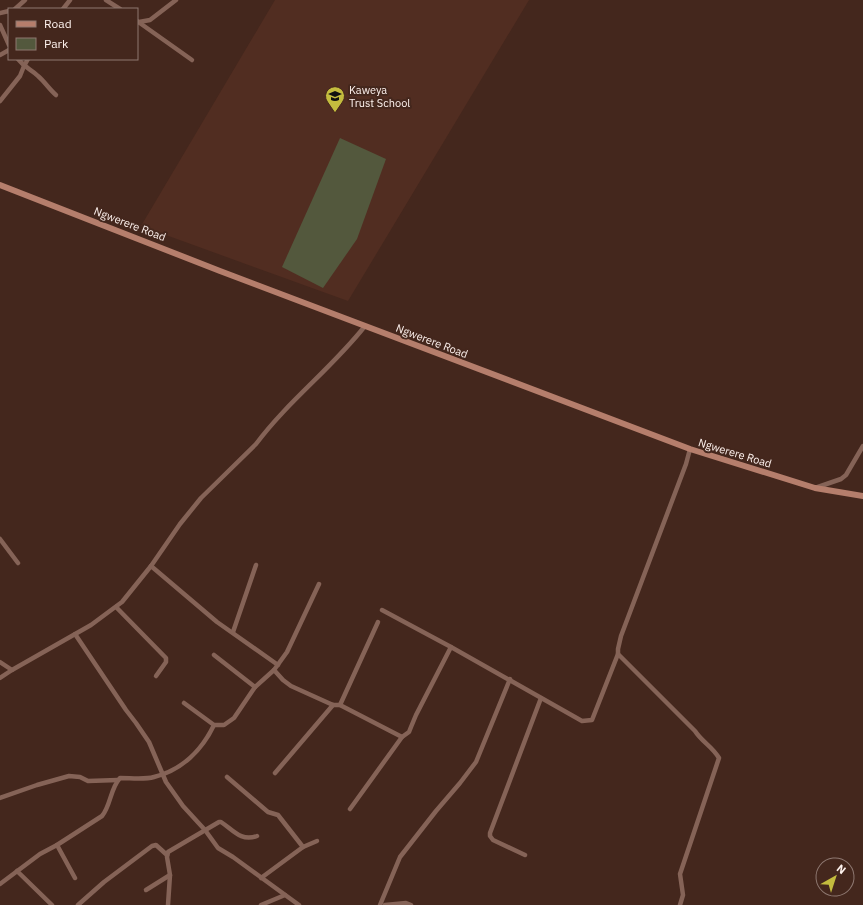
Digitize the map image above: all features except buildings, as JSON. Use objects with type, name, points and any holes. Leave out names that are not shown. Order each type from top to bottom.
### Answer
[{"type":"main road","name":"Ngwerere Road","points":[[0,185],[365,326],[690,449],[815,488],[863,496]]},
{"type":"street","points":[[16,8],[25,0]]},
{"type":"street","points":[[64,8],[70,0]]},
{"type":"street","points":[[106,0],[118,8]]},
{"type":"street","points":[[138,22],[150,20],[176,0]]},
{"type":"street","points":[[138,22],[192,60]]},
{"type":"street","points":[[0,25],[8,43]]},
{"type":"street","points":[[19,60],[24,66],[38,76],[56,95]]},
{"type":"street","points":[[0,101],[20,76],[27,60]]},
{"type":"street","points":[[0,678],[75,634],[122,602],[151,566],[180,524],[201,498],[256,444],[365,326]]},
{"type":"street","points":[[815,488],[841,479],[846,475],[863,446]]},
{"type":"street","points":[[382,610],[510,679],[582,721],[592,720],[618,654],[621,636],[679,484],[690,449]]},
{"type":"street","points":[[0,539],[18,562]]},
{"type":"street","points":[[232,632],[256,565]]},
{"type":"street","points":[[151,566],[196,604],[278,665]]},
{"type":"street","points":[[184,703],[214,725],[224,725],[234,718],[255,687],[274,670],[287,652],[319,584]]},
{"type":"street","points":[[116,607],[166,658],[166,662],[156,676]]},
{"type":"street","points":[[340,705],[378,622]]},
{"type":"street","points":[[75,634],[126,710],[142,730],[164,773],[166,782],[183,806],[205,830],[218,848],[233,857],[299,905]]},
{"type":"street","points":[[350,809],[402,737],[409,732],[416,715],[451,647]]},
{"type":"street","points":[[618,654],[700,738],[713,749],[719,758],[680,874],[683,895],[680,905]]},
{"type":"street","points":[[214,655],[255,687]]},
{"type":"street","points":[[0,662],[12,670]]},
{"type":"street","points":[[274,670],[291,686],[333,705],[340,705],[402,737]]},
{"type":"street","points":[[380,905],[400,857],[476,762],[510,679]]},
{"type":"street","points":[[525,855],[493,840],[490,833],[541,698]]},
{"type":"street","points":[[275,773],[333,705]]},
{"type":"street","points":[[0,798],[69,776],[80,777],[88,781],[154,777],[178,766],[190,758],[206,740],[214,725]]},
{"type":"street","points":[[227,777],[268,812],[278,815],[303,848]]},
{"type":"street","points":[[0,884],[40,854],[57,845],[102,816],[106,810],[113,789],[118,780]]},
{"type":"street","points":[[167,855],[168,852],[217,822],[221,822],[244,838],[250,839],[257,836]]},
{"type":"street","points":[[261,878],[303,848],[317,841]]},
{"type":"street","points":[[57,845],[75,878]]},
{"type":"street","points":[[78,905],[94,889],[152,846],[156,845],[167,855],[170,875],[168,905]]},
{"type":"street","points":[[17,871],[52,905]]},
{"type":"street","points":[[146,890],[170,875]]},
{"type":"street","points":[[260,905],[285,895]]},
{"type":"street","points":[[385,905],[406,903],[411,905]]},
{"type":"shaded area","name":"Kaweya Trust School","points":[[275,0],[529,0],[348,301],[141,226]]},
{"type":"green space","points":[[340,138],[386,159],[357,239],[323,288],[282,267]]},
{"type":"place","name":"Kaweya Trust School","points":[[335,113]]}]
